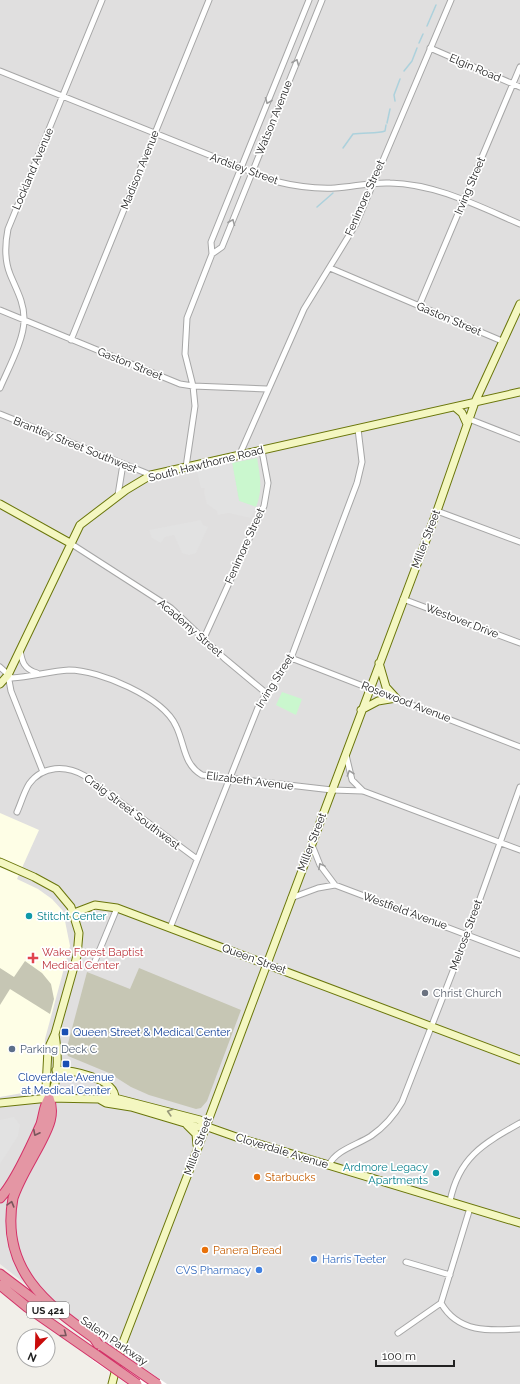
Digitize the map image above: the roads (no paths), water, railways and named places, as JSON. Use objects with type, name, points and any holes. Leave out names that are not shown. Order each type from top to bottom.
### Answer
[{"type":"highway","points":[[0,1198],[11,1182],[38,1130],[43,1116],[44,1106],[50,1098]]},
{"type":"highway","points":[[50,1098],[52,1106],[50,1122],[15,1192],[10,1206],[8,1220],[9,1244],[16,1267],[30,1288],[44,1302],[94,1338],[100,1345]]},
{"type":"highway","name":"Salem Parkway","points":[[0,1274],[55,1315],[157,1384]]},
{"type":"highway","name":"Salem Parkway","points":[[0,1285],[39,1315],[137,1384]]},
{"type":"main road","name":"Miller Street","points":[[112,1384],[122,1345],[197,1150],[290,898],[437,511],[475,402],[520,304]]},
{"type":"main road","points":[[483,386],[496,398]]},
{"type":"main road","name":"South Hawthorne Road","points":[[0,684],[8,676],[70,543],[85,520],[118,496],[151,475],[520,392]]},
{"type":"main road","points":[[455,407],[468,421]]},
{"type":"main road","points":[[0,504],[70,543]]},
{"type":"main road","points":[[379,663],[386,687],[396,698]]},
{"type":"main road","points":[[361,710],[378,701],[396,698]]},
{"type":"main road","points":[[0,862],[34,876],[56,889],[74,913],[79,933],[77,956],[55,1034],[48,1049],[46,1088],[50,1098]]},
{"type":"main road","name":"Queen Street","points":[[74,913],[95,905],[117,908],[520,1060]]},
{"type":"main road","points":[[50,1098],[56,1088],[58,1050],[55,1034]]},
{"type":"main road","points":[[56,1070],[82,1074],[101,1082],[113,1090],[115,1098]]},
{"type":"main road","name":"Cloverdale Avenue","points":[[0,1103],[50,1098],[115,1098],[200,1120],[206,1126],[229,1135],[520,1223]]},
{"type":"main road","name":"Cloverdale Avenue","points":[[99,1099],[106,1103],[131,1107],[198,1127],[206,1126]]},
{"type":"main road","points":[[184,1123],[196,1134],[197,1150]]},
{"type":"street","name":"Lockland Avenue","points":[[0,388],[23,331],[24,320],[22,301],[6,260],[6,240],[12,216],[63,97],[102,0]]},
{"type":"street","name":"Madison Avenue","points":[[71,340],[209,0]]},
{"type":"street","name":"Watson Avenue","points":[[186,467],[194,414],[193,386],[185,354],[185,330],[189,309],[212,254],[211,242],[309,0]]},
{"type":"street","name":"Fenimore Street","points":[[239,456],[267,389],[304,309],[356,224],[451,0]]},
{"type":"street","name":"Watson Avenue","points":[[212,254],[222,247],[320,1]]},
{"type":"street","name":"Elgin Road","points":[[430,48],[520,87]]},
{"type":"street","name":"Irving Street","points":[[419,306],[520,66]]},
{"type":"street","name":"Ardsley Street","points":[[0,71],[274,181],[310,187],[333,188],[389,183],[424,186],[464,200],[520,224]]},
{"type":"street","name":"Gaston Street","points":[[330,268],[502,341]]},
{"type":"street","name":"Gaston Street","points":[[0,310],[180,384],[193,386],[267,389]]},
{"type":"street","name":"Brantley Street Southwest","points":[[0,414],[151,475]]},
{"type":"street","points":[[468,421],[520,439]]},
{"type":"street","name":"Irving Street","points":[[170,928],[259,705],[292,658],[358,483],[362,462],[358,429]]},
{"type":"street","name":"Fenimore Street","points":[[204,638],[264,506],[268,483],[262,451]]},
{"type":"street","points":[[118,496],[123,464]]},
{"type":"street","points":[[437,511],[520,542]]},
{"type":"street","name":"Academy Street","points":[[70,543],[171,608],[266,693]]},
{"type":"street","name":"Westover Drive","points":[[403,599],[520,643]]},
{"type":"street","points":[[20,649],[24,666],[28,671],[38,674]]},
{"type":"street","name":"Rosewood Avenue","points":[[292,658],[520,747]]},
{"type":"street","points":[[0,667],[8,676],[18,711],[43,772],[30,783],[17,812]]},
{"type":"street","name":"Elizabeth Avenue","points":[[8,676],[12,678],[70,670],[94,673],[140,693],[160,706],[174,722],[186,758],[192,768],[206,777],[229,778],[332,790],[363,791],[520,850]]},
{"type":"street","points":[[346,752],[352,780],[363,791]]},
{"type":"street","name":"Craig Street Southwest","points":[[43,772],[62,768],[77,772],[197,859]]},
{"type":"street","name":"Melrose Street","points":[[329,1165],[336,1155],[370,1136],[394,1114],[407,1091],[467,935],[520,787]]},
{"type":"street","points":[[290,898],[318,888],[335,885],[320,865],[312,843]]},
{"type":"street","name":"Westfield Avenue","points":[[335,885],[520,955]]},
{"type":"street","points":[[93,966],[117,908]]},
{"type":"street","points":[[450,1201],[455,1179],[467,1160],[482,1146],[520,1123]]},
{"type":"street","points":[[398,1333],[442,1303],[470,1208]]},
{"type":"street","points":[[406,1262],[450,1275]]},
{"type":"street","points":[[442,1303],[448,1315],[462,1324],[480,1329],[520,1329]]},
{"type":"waterway","points":[[427,26],[436,5]]},
{"type":"waterway","points":[[419,43],[423,34]]},
{"type":"waterway","points":[[404,71],[412,61],[417,48]]},
{"type":"waterway","points":[[395,101],[394,95],[400,79]]},
{"type":"waterway","points":[[387,123],[390,109]]},
{"type":"waterway","points":[[343,148],[353,134],[382,132],[385,131],[386,125]]},
{"type":"waterway","points":[[317,207],[333,193]]},
{"type":"place","name":"Stitcht Center","points":[[29,916]]},
{"type":"place","name":"Wake Forest Baptist Medical Center","points":[[33,958]]},
{"type":"place","name":"Christ Church","points":[[425,993]]},
{"type":"place","name":"Queen Street & Medical Center","points":[[65,1032]]},
{"type":"place","name":"Parking Deck C","points":[[12,1049]]},
{"type":"place","name":"Cloverdale Avenue at Medical Center","points":[[66,1064]]},
{"type":"place","name":"Ardmore Legacy Apartments","points":[[436,1173]]},
{"type":"place","name":"Starbucks","points":[[257,1177]]},
{"type":"place","name":"Panera Bread","points":[[205,1250]]},
{"type":"place","name":"Harris Teeter","points":[[314,1259]]},
{"type":"place","name":"CVS Pharmacy","points":[[259,1270]]}]
